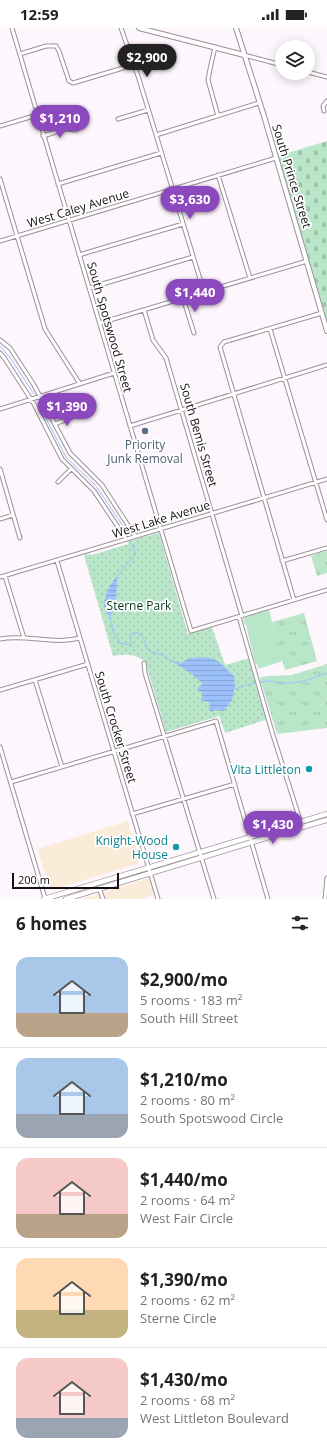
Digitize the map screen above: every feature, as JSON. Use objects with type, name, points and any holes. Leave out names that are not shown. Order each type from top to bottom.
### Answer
[{"type":"main road","points":[[301,825],[327,814]]},
{"type":"main road","points":[[66,899],[150,873],[201,855],[301,825],[327,820]]},
{"type":"main road","points":[[45,899],[148,867],[201,855]]},
{"type":"street","name":"South Spotswood Street","points":[[12,28],[191,631],[240,616]]},
{"type":"street","points":[[121,28],[156,135],[204,292]]},
{"type":"street","points":[[139,28],[275,63]]},
{"type":"street","name":"South Prince Street","points":[[236,28],[327,331]]},
{"type":"street","points":[[20,54],[46,46],[56,46],[60,51],[69,81],[73,83],[133,65]]},
{"type":"street","points":[[215,47],[208,80],[218,116]]},
{"type":"street","points":[[315,74],[327,77]]},
{"type":"street","points":[[324,111],[323,106],[327,101]]},
{"type":"street","points":[[156,135],[259,103]]},
{"type":"street","points":[[118,119],[148,110]]},
{"type":"street","points":[[0,126],[37,115]]},
{"type":"street","points":[[43,136],[66,129],[76,130]]},
{"type":"street","points":[[58,184],[161,153]]},
{"type":"street","name":"West Caley Avenue","points":[[0,241],[276,158]]},
{"type":"street","points":[[218,175],[250,278]]},
{"type":"street","points":[[0,180],[45,329],[80,384]]},
{"type":"street","points":[[79,255],[183,224]]},
{"type":"street","points":[[89,288],[193,257]]},
{"type":"street","points":[[100,323],[307,261]]},
{"type":"street","points":[[183,298],[194,333]]},
{"type":"street","name":"South Bemis Street","points":[[144,310],[153,340],[166,358],[182,410],[212,513],[270,726],[301,825]]},
{"type":"street","points":[[294,600],[220,347],[224,342],[322,313]]},
{"type":"street","points":[[270,329],[327,520]]},
{"type":"street","points":[[0,340],[10,348],[41,396],[70,453],[102,485],[136,536]]},
{"type":"street","points":[[0,353],[31,399],[57,452],[71,469],[90,487],[126,539]]},
{"type":"street","points":[[130,426],[327,365]]},
{"type":"street","points":[[0,409],[114,374]]},
{"type":"street","points":[[55,424],[75,416]]},
{"type":"street","points":[[0,469],[20,538]]},
{"type":"street","points":[[58,482],[71,469]]},
{"type":"street","name":"West Lake Avenue","points":[[0,577],[327,479]]},
{"type":"street","points":[[0,519],[13,515]]},
{"type":"street","points":[[282,561],[327,548]]},
{"type":"street","name":"South Crocker Street","points":[[57,561],[158,899]]},
{"type":"street","points":[[5,576],[24,638]]},
{"type":"street","points":[[240,616],[327,590]]},
{"type":"street","points":[[0,639],[11,637],[61,641],[80,638]]},
{"type":"street","points":[[144,663],[145,673],[214,899]]},
{"type":"street","points":[[0,690],[88,664]]},
{"type":"street","points":[[35,680],[62,767]]},
{"type":"street","points":[[11,782],[216,721],[268,899]]},
{"type":"street","points":[[0,747],[45,899]]},
{"type":"street","points":[[132,814],[235,784]]},
{"type":"street","points":[[325,899],[327,878]]},
{"type":"street","points":[[100,888],[103,899]]},
{"type":"shaded area","points":[[128,821],[140,863],[51,890],[37,849]]},
{"type":"shaded area","points":[[149,878],[154,895],[142,899],[83,899]]},
{"type":"green space","points":[[327,141],[327,320],[278,156]]},
{"type":"green space","name":"Sterne Park","points":[[159,533],[188,634],[212,627],[225,665],[250,658],[268,719],[225,733],[219,716],[166,732],[145,661],[130,655],[113,656],[84,555],[92,555],[128,544],[129,541]]},
{"type":"green space","points":[[327,551],[327,573],[317,576],[311,556]]},
{"type":"green space","points":[[269,610],[283,661],[258,669],[257,664],[255,663],[246,625],[243,620],[247,616]]},
{"type":"green space","points":[[304,613],[317,661],[285,670],[272,622]]},
{"type":"green space","points":[[327,664],[327,728],[277,734],[260,679],[261,677],[292,675]]},
{"type":"water","points":[[117,576],[115,603],[110,616],[104,608],[104,602],[111,584]]},
{"type":"water","points":[[199,657],[210,658],[218,661],[234,676],[235,686],[232,700],[224,711],[215,710],[211,712],[209,708],[210,703],[201,700],[203,693],[197,690],[202,683],[192,674],[170,660],[181,663],[188,659]]},
{"type":"waterway","points":[[0,346],[11,359],[34,394]]},
{"type":"waterway","points":[[38,403],[66,457],[96,486],[127,532]]},
{"type":"waterway","points":[[117,576],[136,554],[132,544]]},
{"type":"waterway","points":[[110,616],[113,631],[120,643],[132,645],[130,638],[131,635],[134,632],[138,633],[141,635],[150,652],[162,655],[170,660]]},
{"type":"waterway","points":[[260,682],[268,681],[294,683],[327,673]]},
{"type":"waterway","points":[[235,689],[254,683]]},
{"type":"place","name":"Priority Junk Removal","points":[[145,431]]},
{"type":"place","name":"Vita Littleton","points":[[309,769]]},
{"type":"place","name":"Knight-Wood House","points":[[176,847]]}]
